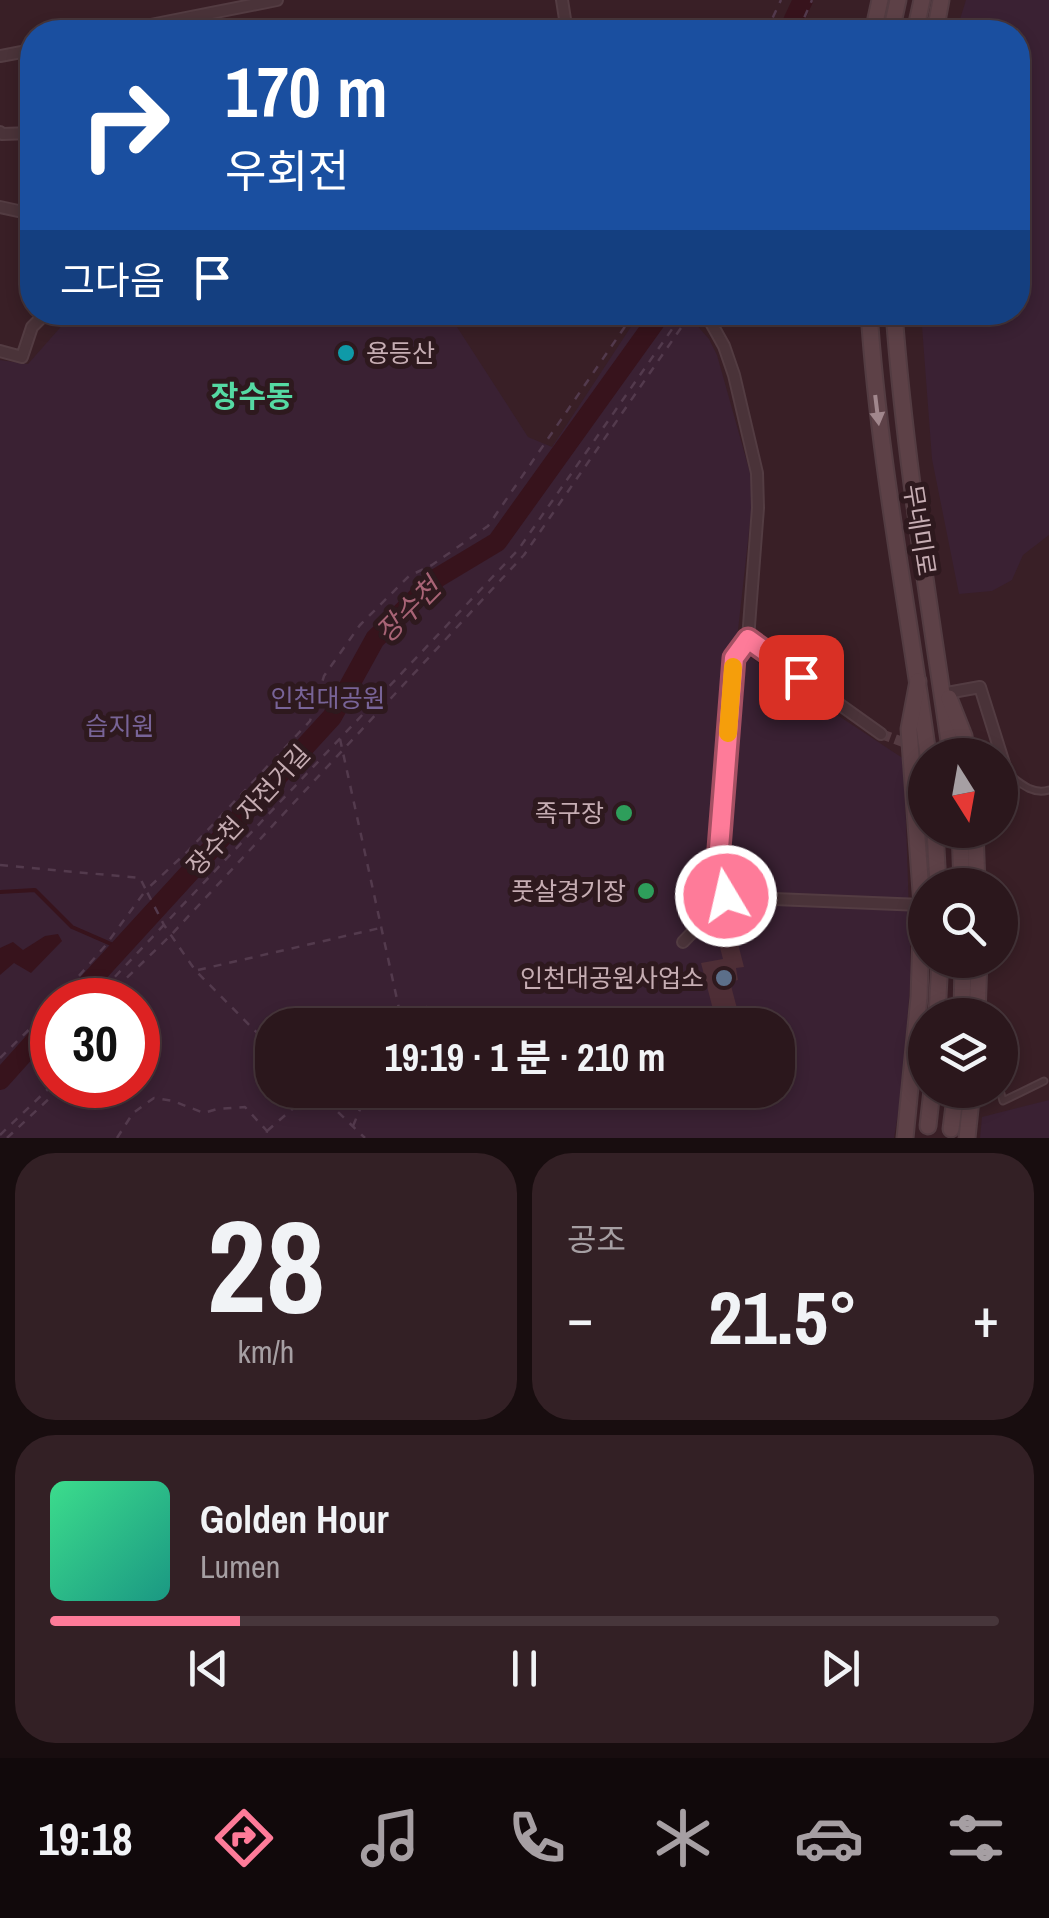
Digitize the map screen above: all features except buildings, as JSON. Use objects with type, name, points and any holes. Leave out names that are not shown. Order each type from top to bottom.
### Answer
[{"type":"main road","name":"무네미로","points":[[870,325],[888,494],[926,738]]},
{"type":"main road","name":"무네미로","points":[[895,325],[906,436],[949,738]]},
{"type":"main road","points":[[940,676],[964,738]]},
{"type":"main road","points":[[918,681],[909,729],[919,868]]},
{"type":"main road","points":[[909,1134],[920,978]]},
{"type":"main road","points":[[928,1126],[930,1108]]},
{"type":"main road","points":[[958,1108],[961,1133]]},
{"type":"main road","points":[[961,1133],[967,1108]]},
{"type":"street","points":[[184,20],[277,0]]},
{"type":"street","points":[[0,351],[22,356],[34,325]]},
{"type":"street","points":[[712,325],[734,374],[757,473],[758,508],[748,639],[734,658],[732,678],[717,874],[726,896]]},
{"type":"street","points":[[748,639],[881,734]]},
{"type":"street","points":[[947,693],[980,687],[993,738]]},
{"type":"street","points":[[682,942],[726,896],[908,904]]},
{"type":"lane","points":[[1018,783],[1040,793],[1049,790]]},
{"type":"lane","points":[[1018,1094],[1044,1081]]},
{"type":"path","points":[[77,978],[146,890],[310,721],[324,676],[360,625],[408,576],[488,526],[627,325]]},
{"type":"path","name":"장수천 자전거길","points":[[114,978],[518,550],[675,325]]},
{"type":"path","points":[[127,978],[524,555],[683,325]]},
{"type":"path","points":[[340,739],[399,1008]]},
{"type":"path","points":[[0,865],[140,878],[164,925],[196,970],[255,1031]]},
{"type":"path","points":[[196,970],[382,928]]},
{"type":"path","points":[[0,1058],[30,1028]]},
{"type":"path","points":[[117,1138],[132,1113],[154,1098],[204,1112],[245,1107],[267,1131]]},
{"type":"path","points":[[0,1135],[30,1106]]},
{"type":"path","points":[[7,1138],[38,1108]]},
{"type":"path","points":[[266,1138],[267,1131],[293,1108]]},
{"type":"path","points":[[334,1108],[365,1138]]},
{"type":"path","points":[[353,1126],[360,1108]]},
{"type":"green space","points":[[966,0],[1049,0],[1049,535],[1023,555],[1012,580],[992,591],[959,594],[932,459],[922,325],[1030,325],[1030,20],[960,20]]},
{"type":"green space","name":"인천대공원","points":[[62,325],[456,325],[528,437],[552,447],[632,325],[697,325],[717,355],[754,487],[736,648],[904,759],[911,978],[894,1138],[0,1138],[0,360],[28,364]]},
{"type":"green space","points":[[1049,1100],[1049,1138],[980,1138],[982,1117]]},
{"type":"shaded area","points":[[58,934],[62,941],[31,973],[14,963],[0,975],[0,948],[13,942],[23,950],[45,936]]},
{"type":"waterway","name":"장수천","points":[[794,20],[803,0]]},
{"type":"waterway","name":"장수천","points":[[93,978],[332,717],[375,639],[437,578],[497,542],[653,325]]},
{"type":"waterway","points":[[0,892],[35,890],[72,927],[111,944]]},
{"type":"waterway","name":"장수천","points":[[0,1080],[30,1047]]},
{"type":"tunnel","points":[[881,734],[908,744]]},
{"type":"slow traffic","points":[[728,733],[733,667]]},
{"type":"place","name":"용등산","points":[[346,353]]},
{"type":"place","name":"족구장","points":[[624,813]]},
{"type":"place","name":"풋살경기장","points":[[646,891]]},
{"type":"place","name":"인천대공원사업소","points":[[724,978]]},
{"type":"district","name":"장수동","points":[[252,397]]},
{"type":"route","points":[[726,896],[717,874],[734,658],[748,639],[801,677]]},
{"type":"park label","name":"습지원","points":[[120,726]]}]
